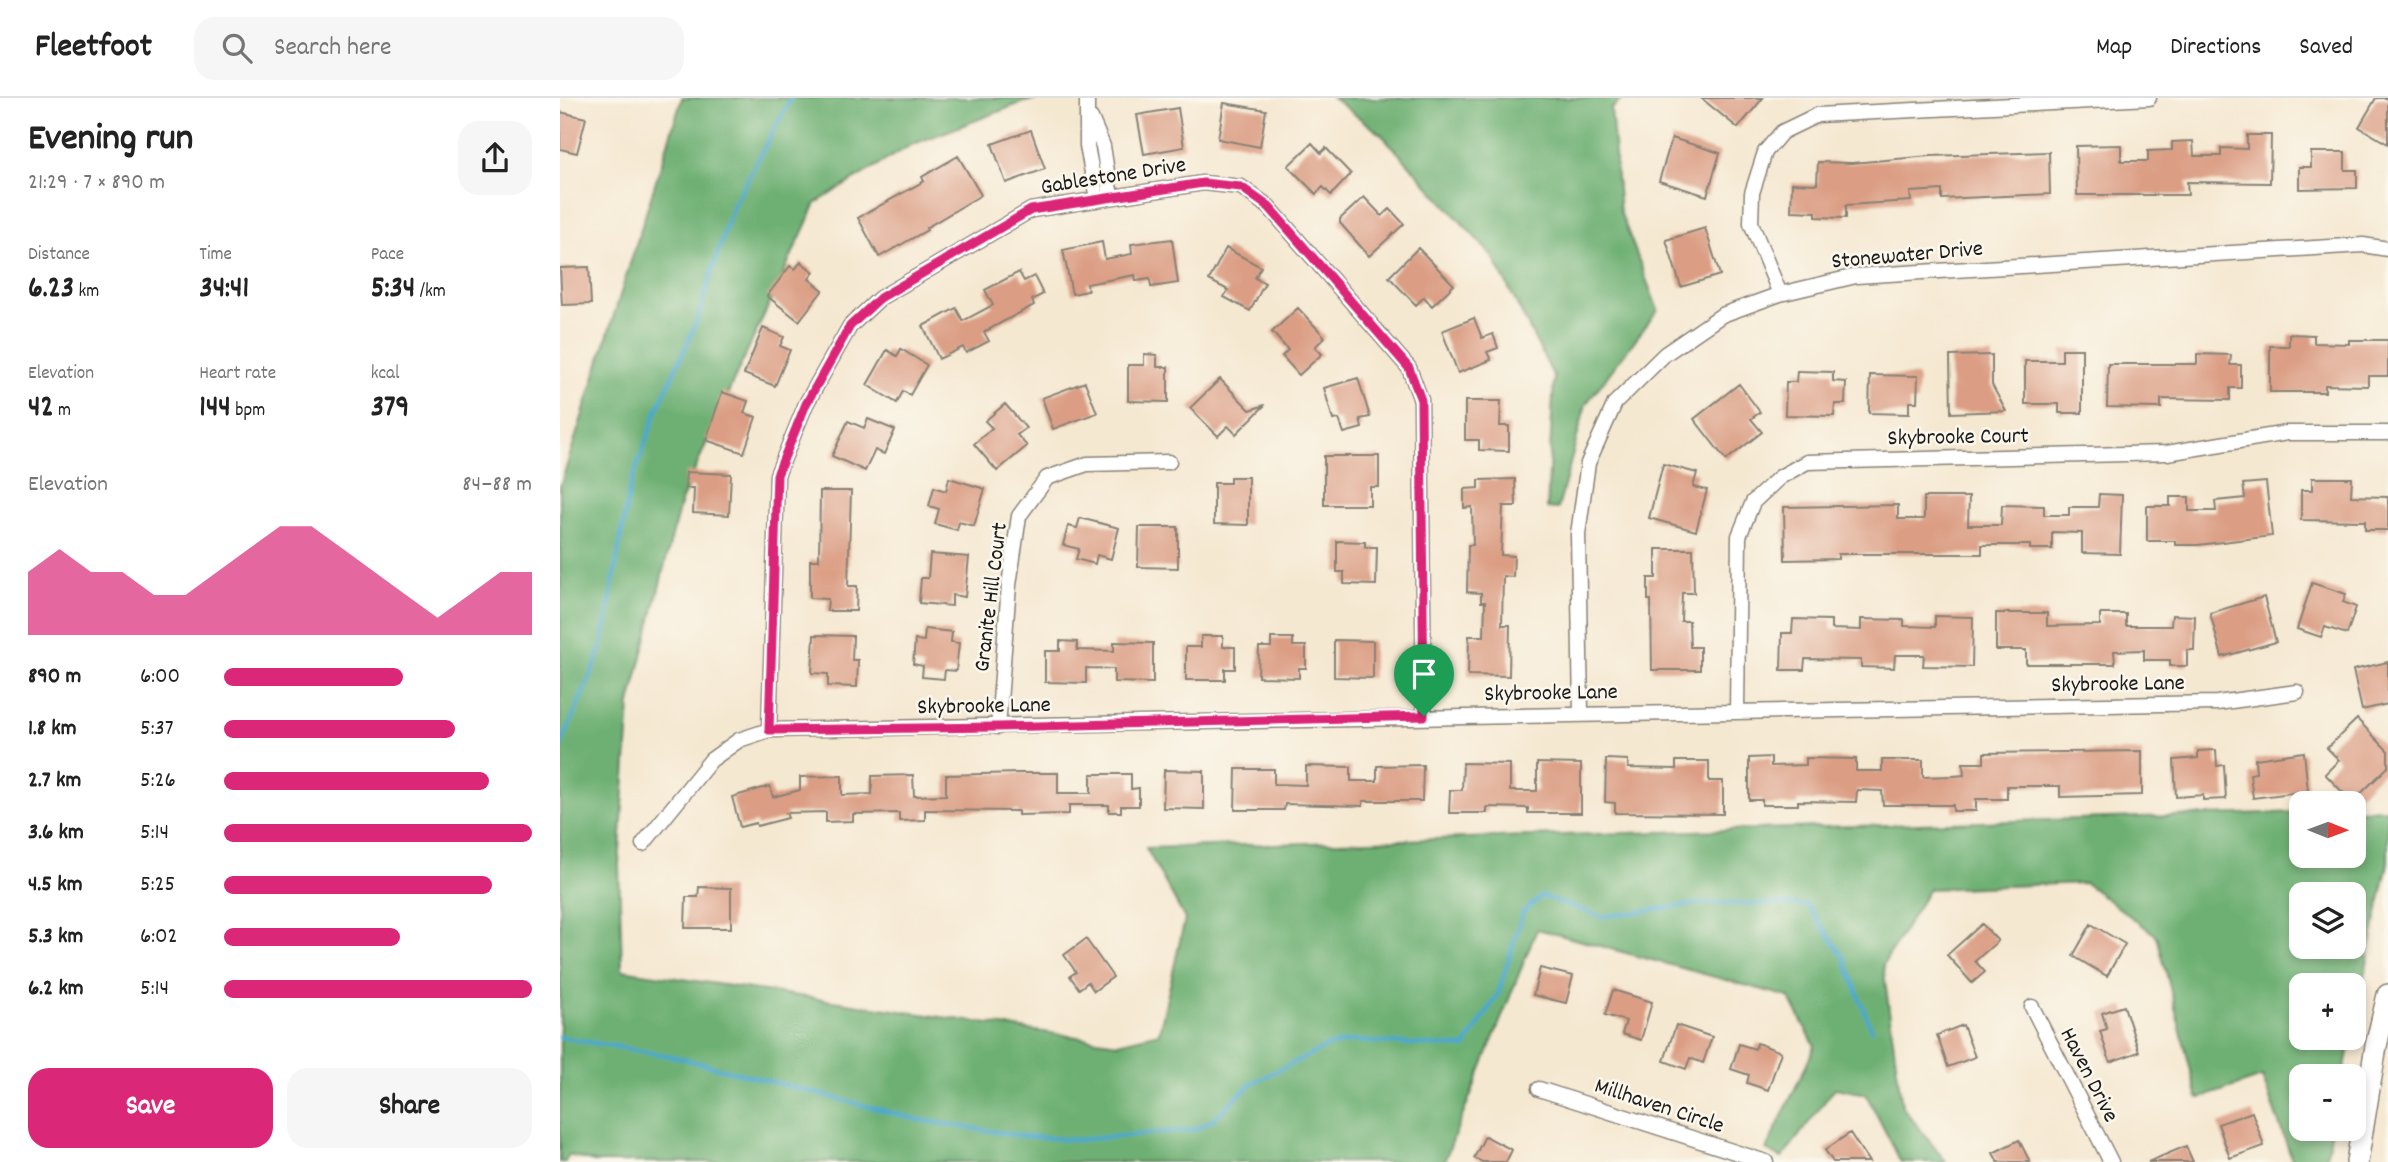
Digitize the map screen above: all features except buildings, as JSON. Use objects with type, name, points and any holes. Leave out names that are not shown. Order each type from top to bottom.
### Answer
[{"type":"main road","points":[[2357,1162],[2376,1046],[2388,995]]},
{"type":"street","points":[[1087,98],[1087,146],[1104,198]]},
{"type":"street","points":[[1780,294],[1751,223],[1752,193],[1765,152],[1782,132],[1817,115],[2149,98]]},
{"type":"street","name":"Gablestone Drive","points":[[769,730],[777,475],[806,404],[850,326],[880,298],[1031,210],[1203,183],[1241,187],[1269,207],[1409,368],[1421,400],[1424,716]]},
{"type":"street","name":"Stonewater Drive","points":[[1581,713],[1578,534],[1588,463],[1615,403],[1665,354],[1722,315],[1780,294],[1856,276],[2362,245],[2388,249]]},
{"type":"street","name":"Skybrooke Court","points":[[1737,711],[1739,536],[1753,502],[1780,477],[1807,462],[2167,453],[2287,433],[2388,433]]},
{"type":"street","name":"Granite Hill Court","points":[[998,727],[1009,585],[1019,516],[1047,478],[1087,464],[1169,462]]},
{"type":"street","name":"Skybrooke Lane","points":[[643,844],[711,760],[739,740],[769,730],[1581,713],[2217,704],[2297,692]]},
{"type":"street","name":"Haven Drive","points":[[2032,1007],[2111,1162]]},
{"type":"street","name":"Millhaven Circle","points":[[1539,1089],[1766,1162]]},
{"type":"green space","points":[[682,98],[1045,98],[1024,102],[911,145],[816,203],[680,504],[630,704],[619,865],[622,970],[1118,1043],[1159,1033],[1185,919],[1146,848],[2289,812],[2289,868],[2366,868],[2366,810],[2388,809],[2388,862],[2365,973],[2289,973],[2289,1050],[2348,1050],[2346,1064],[2289,1064],[2289,1141],[2329,1141],[2325,1162],[2293,1162],[2262,1077],[2198,1099],[2157,936],[2085,883],[1929,889],[1883,965],[1902,1106],[1946,1162],[1901,1162],[1866,1094],[1835,1088],[1782,1158],[1766,1150],[1815,1046],[1789,997],[1537,929],[1444,1162],[594,1162],[569,1155],[565,1162],[560,1162],[560,487]]},
{"type":"green space","points":[[1333,98],[1624,98],[1611,109],[1620,211],[1658,310],[1586,404],[1558,509],[1547,508],[1554,377],[1493,257],[1382,135]]},
{"type":"waterway","points":[[560,748],[601,650],[630,486],[657,410],[695,326],[732,208],[791,98]]},
{"type":"waterway","points":[[560,1037],[676,1057],[920,1120],[1022,1136],[1076,1140],[1193,1130],[1210,1122],[1252,1083],[1328,1046],[1353,1041],[1465,1047],[1498,994],[1523,912],[1542,896],[1602,917],[1703,903],[1807,905],[1844,957],[1872,1031]]},
{"type":"route","points":[[1203,183],[1241,187],[1269,207],[1409,368],[1421,400],[1424,716],[769,730],[777,475],[806,404],[850,326],[880,298],[1031,210],[1203,183]]}]
